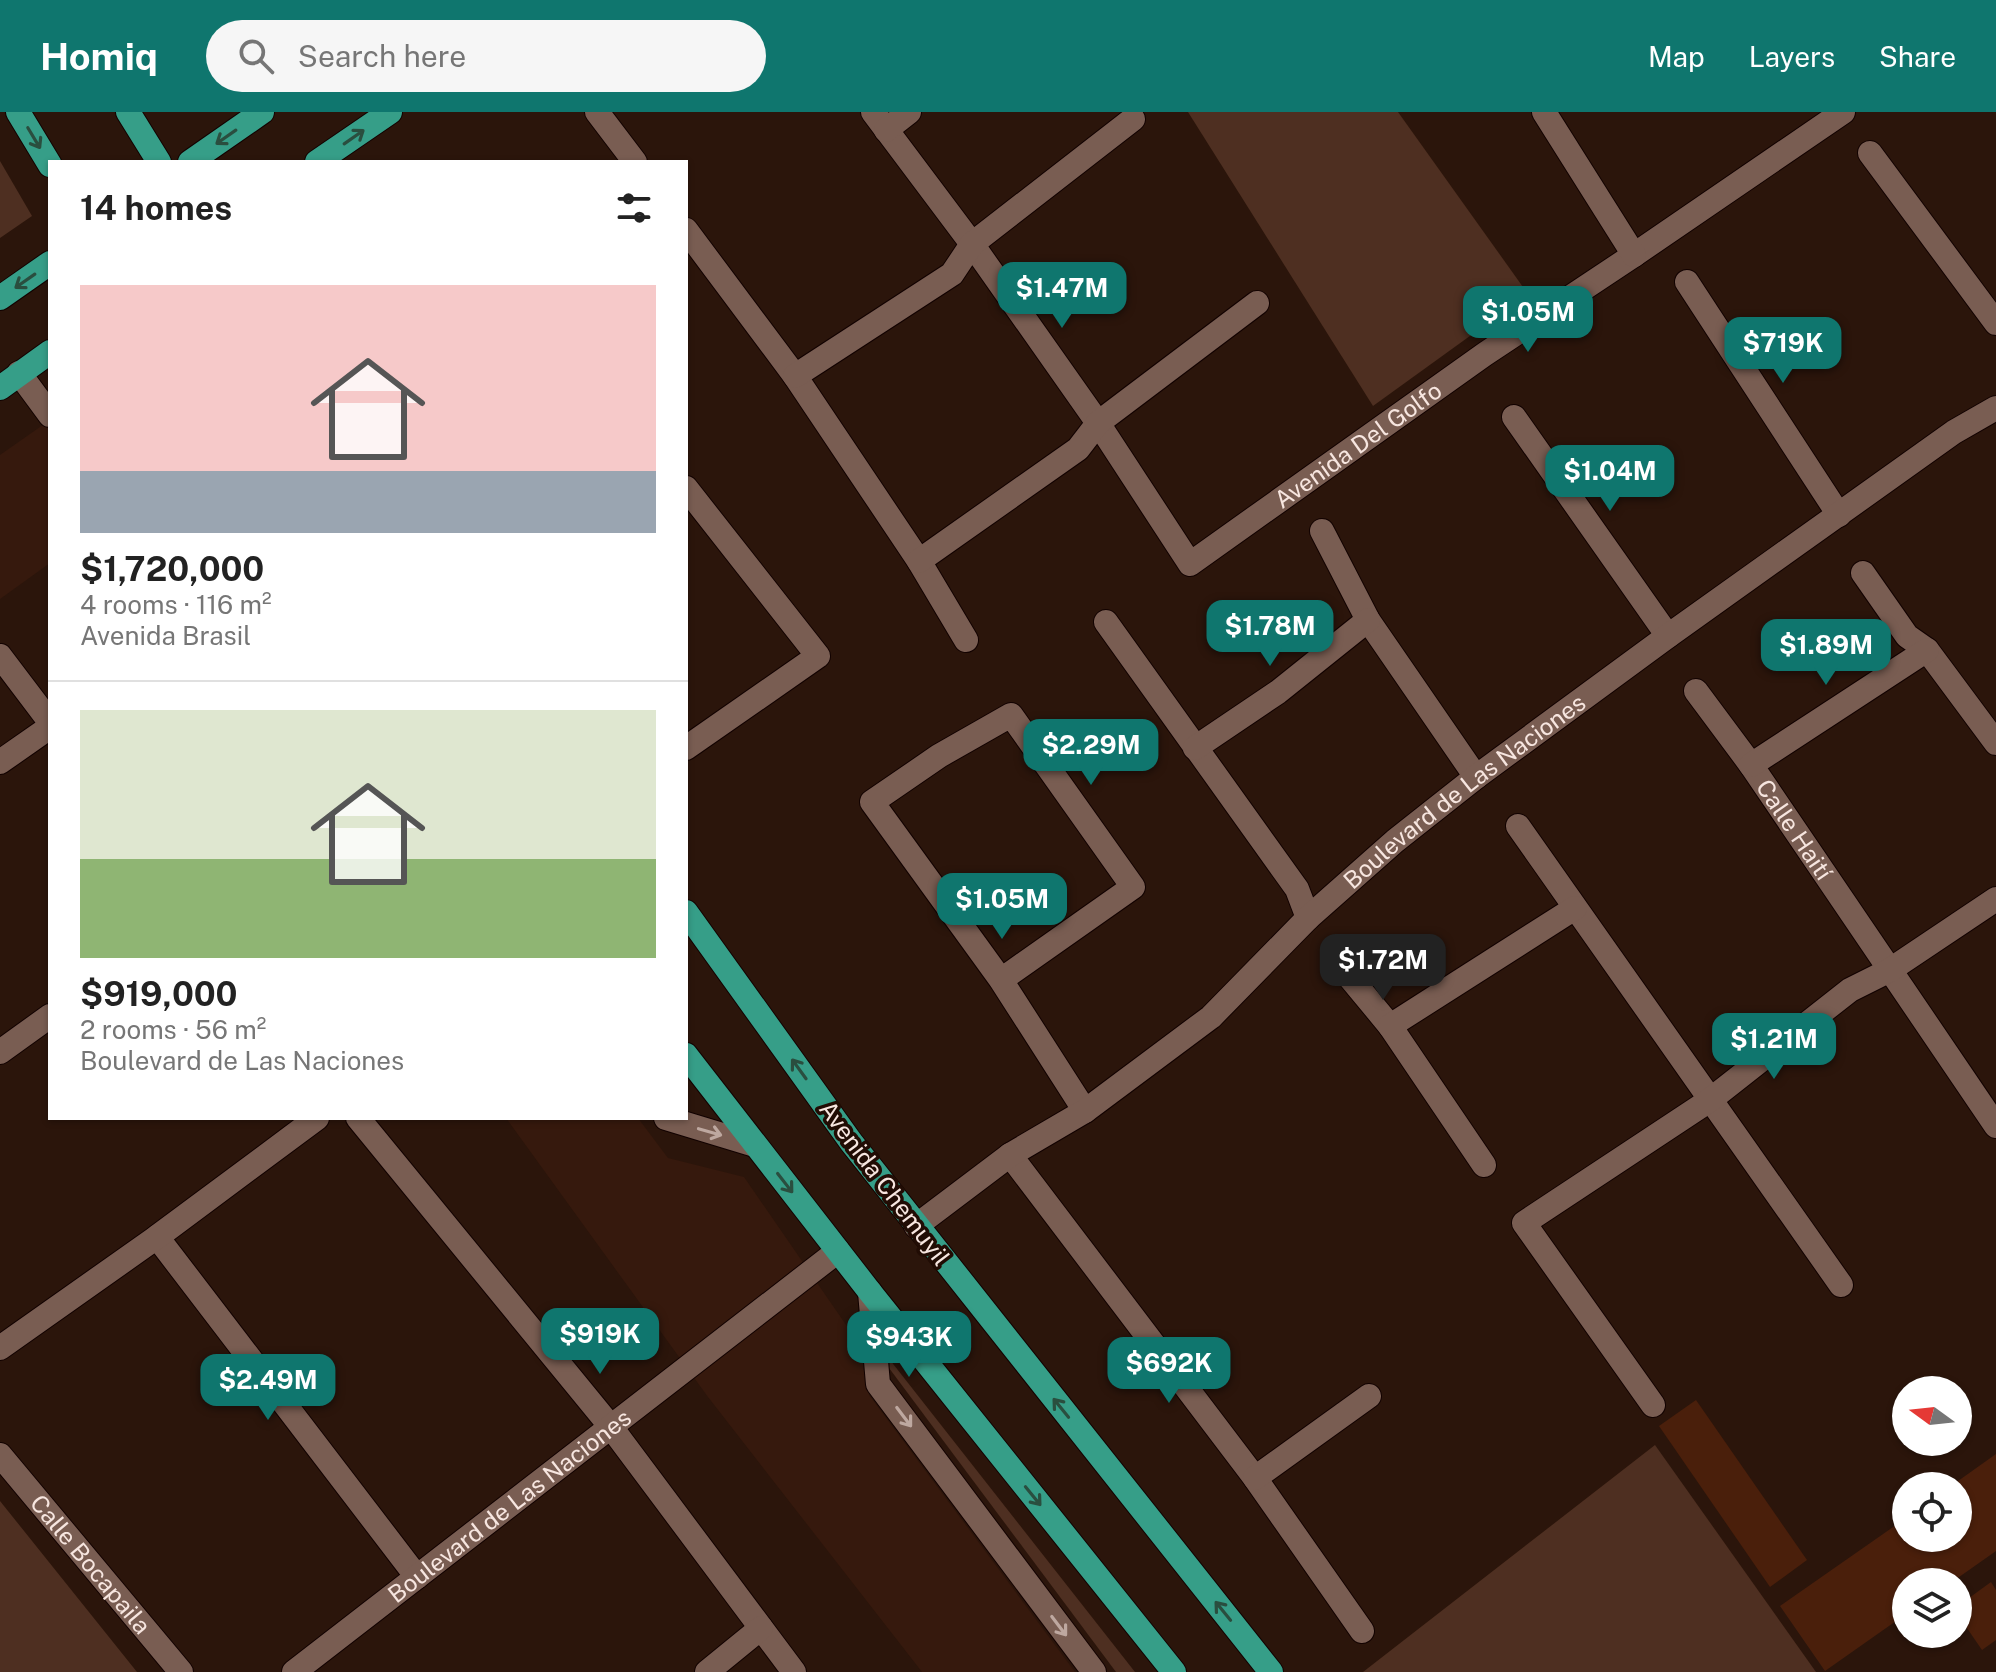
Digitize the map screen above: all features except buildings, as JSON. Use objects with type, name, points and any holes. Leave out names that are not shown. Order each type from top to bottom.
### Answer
[{"type":"main road","points":[[18,112],[48,162]]},
{"type":"main road","points":[[128,112],[158,160]]},
{"type":"main road","points":[[193,160],[262,112]]},
{"type":"main road","points":[[320,160],[390,112]]},
{"type":"main road","points":[[0,298],[48,264]]},
{"type":"main road","points":[[10,380],[48,353]]},
{"type":"main road","name":"Avenida Chemuyil","points":[[688,915],[851,1142],[1271,1672]]},
{"type":"main road","points":[[688,1058],[870,1292],[1174,1672]]},
{"type":"street","points":[[597,112],[633,160]]},
{"type":"street","points":[[909,112],[879,121],[972,244],[1098,423]]},
{"type":"street","name":"Avenida Del Golfo","points":[[1098,423],[1190,564],[1485,354],[1634,255],[1816,120],[1843,112]]},
{"type":"street","points":[[1548,113],[1634,255]]},
{"type":"street","points":[[795,376],[952,274],[972,244],[1133,119]]},
{"type":"street","points":[[1870,153],[1996,323]]},
{"type":"street","points":[[688,233],[795,376],[919,561],[966,640]]},
{"type":"street","points":[[1687,282],[1839,515]]},
{"type":"street","points":[[919,561],[1078,449],[1098,423],[1257,303]]},
{"type":"street","points":[[10,380],[48,413]]},
{"type":"street","name":"Boulevard de Las Naciones","points":[[916,1226],[1010,1155],[1085,1111],[1211,1017],[1308,918],[1395,841],[1476,777],[1954,432],[1996,408]]},
{"type":"street","points":[[1514,417],[1668,636]]},
{"type":"street","points":[[688,491],[818,656],[688,747]]},
{"type":"street","points":[[1322,531],[1368,620],[1476,777]]},
{"type":"street","points":[[1863,573],[1907,636],[1927,650],[1996,743]]},
{"type":"street","points":[[1195,748],[1278,692],[1368,620]]},
{"type":"street","points":[[1106,622],[1297,889],[1308,918]]},
{"type":"street","points":[[1751,765],[1927,650]]},
{"type":"street","points":[[0,656],[48,722]]},
{"type":"street","name":"Calle Haití","points":[[1696,691],[1751,765],[1996,1126]]},
{"type":"street","points":[[1001,980],[1133,887],[1011,715],[939,756],[872,802],[1001,980],[1085,1111]]},
{"type":"street","points":[[0,762],[48,726]]},
{"type":"street","points":[[1518,826],[1841,1285]]},
{"type":"street","points":[[1653,1405],[1524,1223],[1710,1100],[1850,990],[1890,970],[1996,899]]},
{"type":"street","points":[[1390,1026],[1575,908]]},
{"type":"street","points":[[1347,974],[1390,1026],[1484,1165]]},
{"type":"street","points":[[0,1052],[48,1017]]},
{"type":"street","points":[[0,1348],[314,1120]]},
{"type":"street","points":[[360,1120],[611,1427],[794,1672]]},
{"type":"street","points":[[673,1120],[755,1145]]},
{"type":"street","points":[[1010,1155],[1255,1478],[1362,1631]]},
{"type":"street","points":[[157,1237],[417,1577]]},
{"type":"street","name":"Boulevard de Las Naciones","points":[[294,1672],[838,1251]]},
{"type":"street","points":[[870,1292],[878,1384],[1094,1672]]},
{"type":"street","points":[[1255,1478],[1369,1396]]},
{"type":"street","name":"Calle Bocapaila","points":[[0,1455],[181,1672]]},
{"type":"street","points":[[707,1672],[761,1628]]},
{"type":"shaded area","points":[[1188,112],[1398,112],[1528,294],[1373,406]]},
{"type":"shaded area","points":[[0,161],[32,216],[0,238]]},
{"type":"shaded area","points":[[48,421],[48,564],[0,599],[0,455]]},
{"type":"shaded area","points":[[507,1120],[640,1120],[668,1158],[744,1177],[862,1348],[869,1395],[1075,1672],[922,1672],[708,1397]]},
{"type":"shaded area","points":[[890,1360],[1135,1672],[1116,1672],[889,1368]]},
{"type":"shaded area","points":[[1655,1445],[1816,1672],[1363,1672]]},
{"type":"shaded area","points":[[0,1501],[137,1672],[0,1672]]}]
